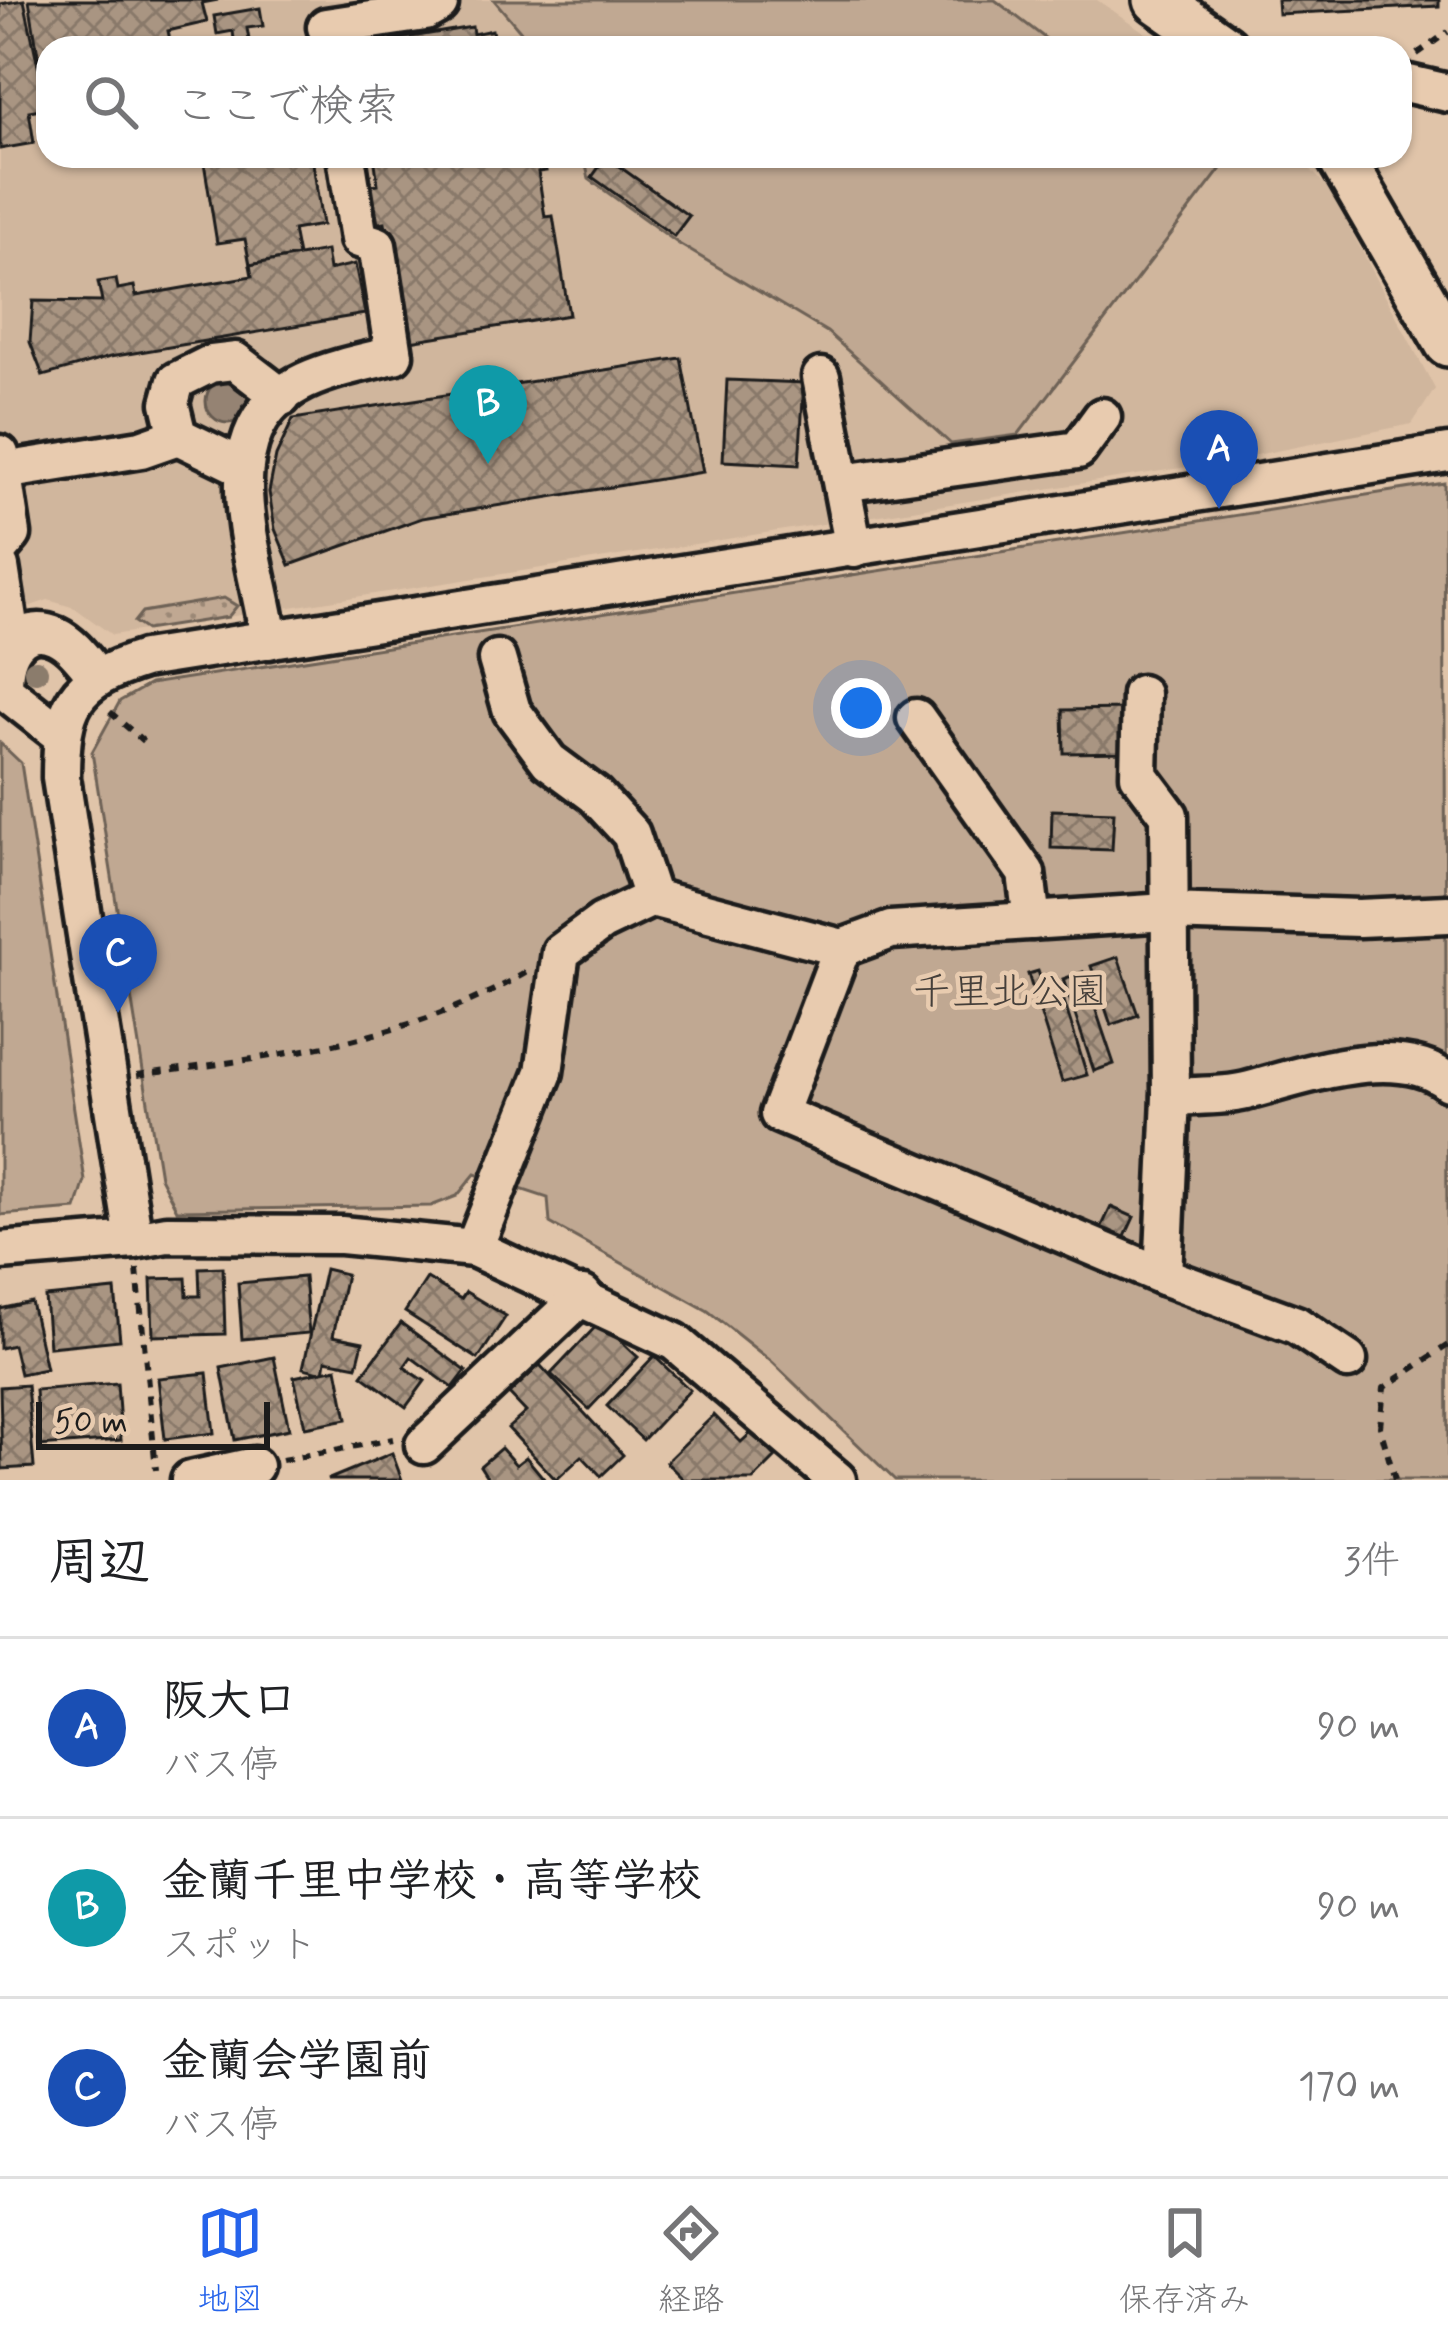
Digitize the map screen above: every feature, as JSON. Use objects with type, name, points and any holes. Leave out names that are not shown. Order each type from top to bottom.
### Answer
[{"type":"main road","points":[[1156,0],[1208,36]]},
{"type":"main road","points":[[1347,168],[1448,343]]},
{"type":"street","points":[[325,25],[425,12],[439,4],[435,0]]},
{"type":"street","points":[[1412,84],[1448,92]]},
{"type":"street","points":[[269,640],[242,467],[251,437],[282,397],[319,375],[394,355],[377,245],[359,239],[348,168]]},
{"type":"street","points":[[178,436],[171,392],[176,381],[210,364],[243,364],[282,397]]},
{"type":"street","points":[[821,377],[854,549]]},
{"type":"street","points":[[842,483],[1078,451],[1102,417]]},
{"type":"street","points":[[0,548],[12,534],[1,463],[141,448],[178,436],[242,467]]},
{"type":"street","points":[[136,1254],[61,778],[61,735],[74,700],[102,693],[144,659],[1448,453]]},
{"type":"street","points":[[0,568],[4,667],[11,699],[61,735]]},
{"type":"street","points":[[4,667],[35,632],[61,638],[102,693]]},
{"type":"street","points":[[497,659],[512,711],[549,761],[595,795],[631,834],[652,898]]},
{"type":"street","points":[[1141,694],[1139,775],[1169,815],[1171,1097],[1163,1276]]},
{"type":"street","points":[[916,718],[1027,873],[1031,921]]},
{"type":"street","points":[[475,1249],[544,1072],[561,952],[602,922],[652,898],[842,948],[891,929],[1167,912],[1359,918],[1448,914]]},
{"type":"street","points":[[842,948],[778,1114],[1163,1276],[1296,1324],[1348,1360]]},
{"type":"street","points":[[1171,1097],[1241,1092],[1313,1070],[1382,1063],[1448,1082]]},
{"type":"street","points":[[0,1251],[136,1254],[167,1234],[341,1235],[475,1249],[583,1295],[675,1342],[832,1478]]},
{"type":"street","points":[[407,1442],[583,1295]]},
{"type":"street","points":[[190,1480],[254,1466]]},
{"type":"path","points":[[1433,44],[1448,26]]},
{"type":"path","points":[[102,693],[142,741]]},
{"type":"path","points":[[134,1076],[394,1033],[478,1001],[561,952]]},
{"type":"path","points":[[136,1254],[157,1480]]},
{"type":"path","points":[[1395,1480],[1380,1427],[1384,1388],[1448,1346]]},
{"type":"path","points":[[254,1466],[407,1442]]},
{"type":"shaded area","points":[[0,0],[1097,0],[1150,36],[36,36],[36,168],[1309,168],[1329,189],[1435,389],[1412,424],[1226,461],[112,635],[75,608],[48,600],[0,617]]},
{"type":"shaded area","points":[[228,379],[244,385],[250,401],[244,417],[228,423],[212,417],[206,401],[212,385]]},
{"type":"green space","points":[[494,0],[995,0],[1042,36],[525,36]]},
{"type":"green space","points":[[587,168],[1220,170],[1018,435],[951,444],[827,332],[679,244],[589,179]]},
{"type":"green space","name":"千里北公園","points":[[1444,483],[1448,1480],[895,1480],[772,1362],[708,1311],[550,1223],[548,1198],[475,1174],[457,1196],[431,1206],[177,1210],[160,1177],[92,752],[120,701],[150,684]]},
{"type":"green space","points":[[224,598],[237,606],[228,617],[146,630],[134,622],[142,612]]},
{"type":"green space","points":[[0,743],[21,763],[85,1181],[76,1209],[0,1215]]},
{"type":"building","points":[[24,0],[36,56],[36,110],[29,111],[34,143],[0,149],[0,4]]},
{"type":"building","points":[[29,0],[218,0],[202,3],[207,22],[168,31],[169,36],[36,36],[36,42]]},
{"type":"building","points":[[1277,0],[1439,0],[1439,6],[1278,14]]},
{"type":"building","points":[[260,8],[263,26],[247,28],[248,36],[234,36],[233,31],[217,34],[214,16]]},
{"type":"building","points":[[472,27],[473,34],[492,30],[493,36],[417,36]]},
{"type":"building","points":[[205,168],[314,168],[322,225],[293,230],[298,256],[250,265],[245,239],[217,243]]},
{"type":"building","points":[[376,168],[545,168],[538,172],[545,217],[553,216],[569,315],[404,342],[385,222],[373,224],[366,186],[378,184]]},
{"type":"building","points":[[598,168],[621,168],[689,216],[674,236],[592,177]]},
{"type":"building","points":[[326,251],[329,270],[355,264],[365,314],[110,357],[43,376],[30,342],[33,301],[102,302],[98,282],[116,279],[118,289],[134,286],[136,296],[252,276],[250,265]]},
{"type":"building","points":[[681,358],[703,472],[422,518],[290,565],[275,529],[269,492],[276,456],[293,419]]},
{"type":"building","points":[[727,380],[804,383],[799,465],[723,461]]},
{"type":"building","points":[[1128,709],[1129,752],[1064,753],[1063,710]]},
{"type":"building","points":[[1052,810],[1114,812],[1112,850],[1051,848]]},
{"type":"building","points":[[1118,957],[1138,1015],[1111,1025],[1091,966]]},
{"type":"building","points":[[1038,971],[1042,983],[1057,979],[1087,1075],[1062,1082],[1028,974]]},
{"type":"building","points":[[1083,972],[1114,1064],[1094,1071],[1063,979]]},
{"type":"building","points":[[1111,1207],[1134,1217],[1123,1241],[1100,1230]]},
{"type":"building","points":[[223,1267],[225,1334],[153,1336],[151,1279],[186,1278],[187,1296],[200,1296],[199,1268]]},
{"type":"building","points":[[325,1269],[346,1274],[333,1336],[363,1342],[357,1366],[326,1360],[324,1373],[303,1368]]},
{"type":"building","points":[[304,1277],[309,1333],[242,1339],[238,1283]]},
{"type":"building","points":[[427,1278],[461,1299],[466,1292],[506,1316],[478,1359],[405,1312]]},
{"type":"building","points":[[115,1290],[120,1340],[49,1347],[45,1297]]},
{"type":"building","points":[[31,1302],[46,1369],[20,1374],[13,1345],[0,1348],[0,1309]]},
{"type":"building","points":[[600,1322],[638,1357],[589,1409],[551,1374]]},
{"type":"building","points":[[401,1323],[466,1371],[453,1388],[411,1357],[404,1367],[425,1381],[406,1407],[362,1375]]},
{"type":"building","points":[[654,1356],[690,1390],[643,1440],[607,1406]]},
{"type":"building","points":[[274,1357],[289,1429],[235,1440],[221,1368]]},
{"type":"building","points":[[540,1365],[623,1455],[601,1476],[582,1456],[556,1480],[508,1428],[526,1412],[509,1394]]},
{"type":"building","points":[[337,1368],[347,1419],[305,1427],[294,1377]]},
{"type":"building","points":[[207,1373],[214,1433],[165,1439],[158,1378]]},
{"type":"building","points":[[117,1383],[121,1440],[39,1446],[35,1390]]},
{"type":"building","points":[[27,1385],[34,1467],[2,1469],[0,1387]]},
{"type":"building","points":[[714,1415],[741,1442],[752,1432],[776,1457],[753,1480],[684,1480],[666,1462]]},
{"type":"building","points":[[501,1448],[516,1465],[526,1457],[545,1480],[489,1480],[480,1466]]},
{"type":"building","points":[[392,1453],[402,1480],[327,1480]]},
{"type":"place","name":"金蘭千里中学校・高等学校","points":[[488,464]]},
{"type":"place","name":"阪大口","points":[[1219,509]]},
{"type":"place","name":"金蘭会学園前","points":[[118,1013]]}]
